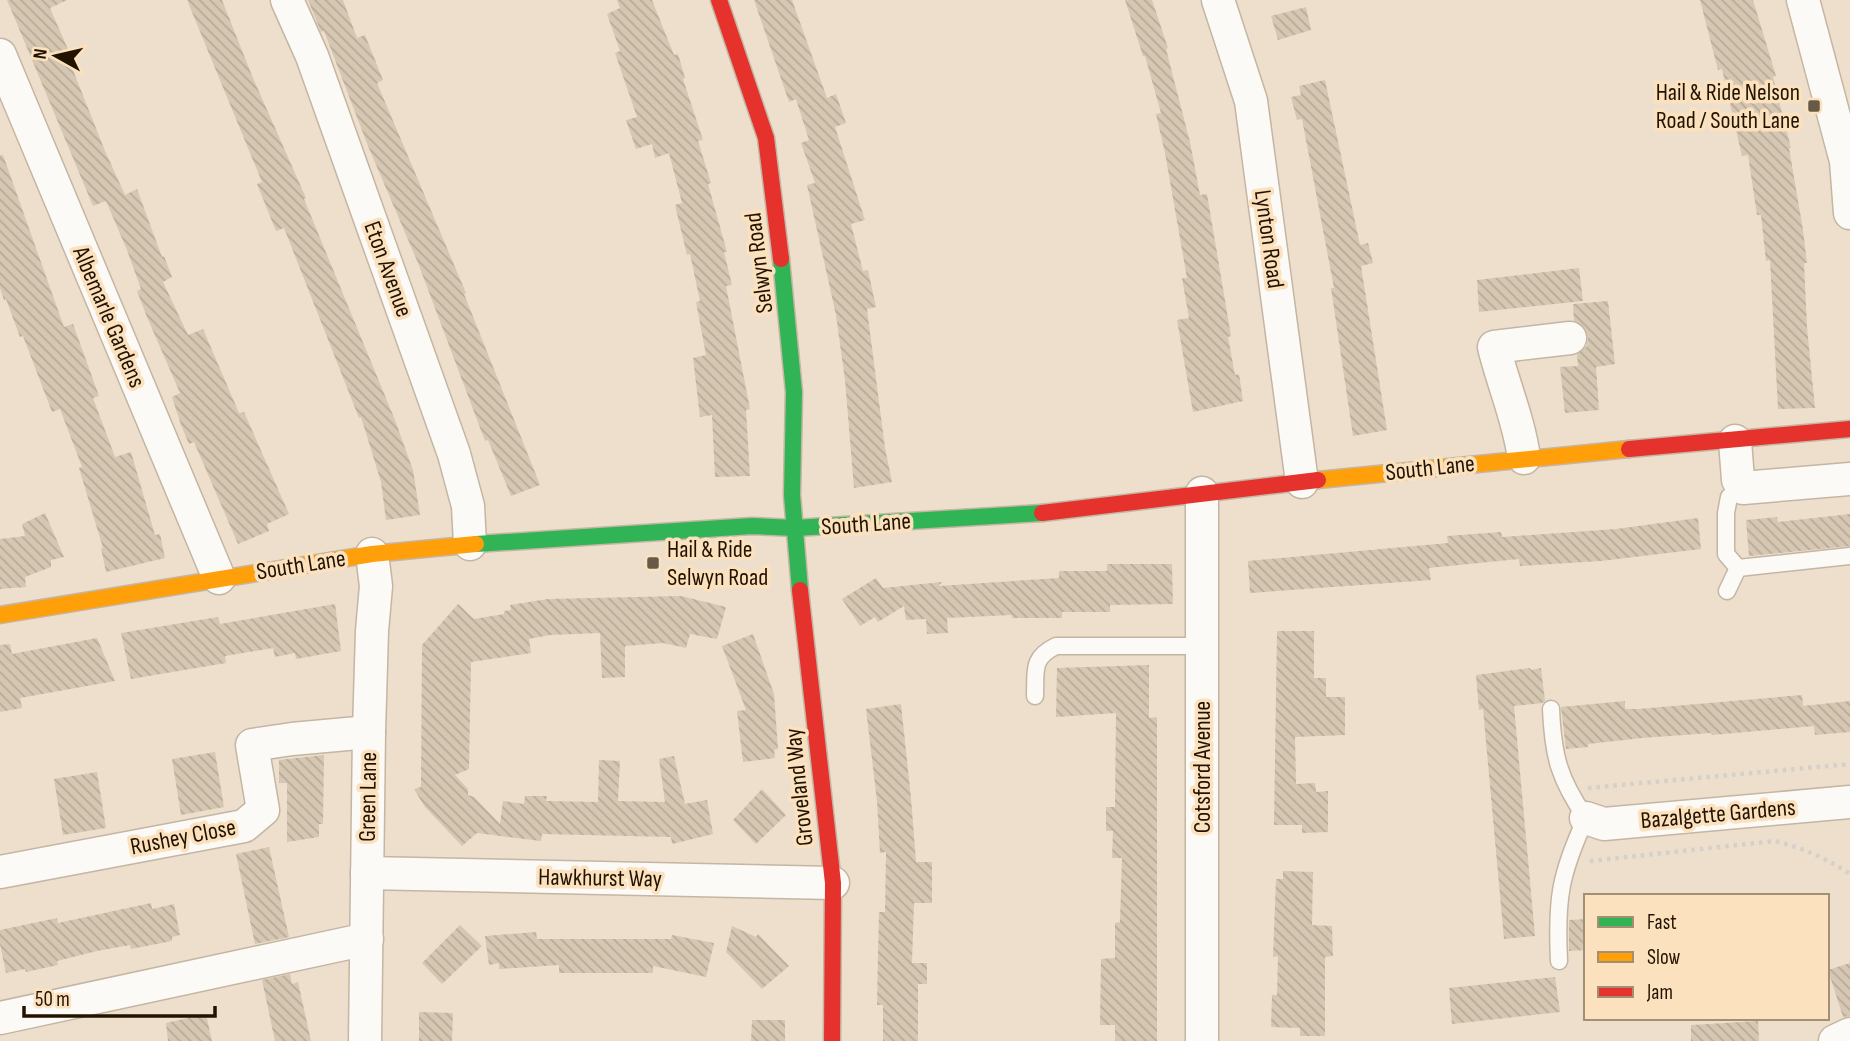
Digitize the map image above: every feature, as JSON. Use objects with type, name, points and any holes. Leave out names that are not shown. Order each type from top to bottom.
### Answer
[{"type":"street","name":"Eton Avenue","points":[[288,0],[312,56],[454,454],[468,506],[470,544]]},
{"type":"street","name":"Selwyn Road","points":[[719,0],[766,138],[792,367],[792,495],[795,528]]},
{"type":"street","name":"Lynton Road","points":[[1218,0],[1251,101],[1302,482]]},
{"type":"street","points":[[1803,0],[1846,162],[1850,213]]},
{"type":"street","name":"Albemarle Gardens","points":[[0,55],[219,578]]},
{"type":"street","points":[[1524,458],[1520,430],[1504,387],[1494,347],[1570,338]]},
{"type":"street","name":"South Lane","points":[[0,615],[372,554],[470,544],[752,526],[795,528],[1047,513],[1202,493],[1524,458],[1850,429]]},
{"type":"street","points":[[1735,441],[1738,480],[1743,488],[1850,479]]},
{"type":"street","name":"Cotsford Avenue","points":[[1202,493],[1202,1041]]},
{"type":"street","name":"Groveland Way","points":[[795,528],[833,883],[832,1041]]},
{"type":"street","name":"Green Lane","points":[[365,1041],[369,732],[376,586],[372,554]]},
{"type":"street","name":"Rushey Close","points":[[0,872],[244,826],[263,810],[252,745],[369,732]]},
{"type":"street","name":"Bazalgette Gardens","points":[[1579,806],[1604,824],[1850,802]]},
{"type":"street","name":"Hawkhurst Way","points":[[367,873],[833,883]]},
{"type":"street","points":[[0,1018],[367,939]]},
{"type":"street","points":[[1835,1041],[1850,1034]]},
{"type":"lane","points":[[1738,568],[1726,554],[1726,513],[1729,497],[1743,488]]},
{"type":"lane","points":[[1738,568],[1850,556]]},
{"type":"lane","points":[[1727,591],[1738,568]]},
{"type":"lane","points":[[1035,696],[1038,659],[1044,652],[1056,646],[1202,646]]},
{"type":"lane","points":[[1551,709],[1552,742],[1560,773],[1579,806],[1557,914],[1559,961]]},
{"type":"path","points":[[1579,806],[1583,789],[1850,764]]},
{"type":"path","points":[[1569,858],[1583,862],[1775,841],[1829,859],[1850,874]]},
{"type":"building","points":[[7,0],[67,0],[50,8],[70,54],[67,55],[105,151],[125,195],[137,189],[172,277],[163,282],[188,335],[203,329],[239,413],[244,412],[289,514],[267,524],[269,531],[238,544],[194,442],[189,444],[181,425],[172,397],[180,393],[137,291],[141,289],[127,250],[106,201],[93,206]]},
{"type":"building","points":[[187,0],[222,0],[306,198],[304,199],[395,420],[413,470],[420,515],[386,520],[381,482],[361,417],[359,418],[284,228],[276,231],[257,184],[262,182]]},
{"type":"building","points":[[308,0],[343,0],[357,38],[365,35],[383,80],[377,83],[466,293],[464,294],[540,485],[511,496],[488,440],[485,441],[418,263],[368,146],[324,31],[321,32]]},
{"type":"building","points":[[617,0],[652,0],[674,55],[678,54],[685,78],[683,79],[703,140],[698,141],[727,252],[724,252],[732,285],[726,286],[750,409],[746,410],[750,476],[715,477],[712,415],[700,417],[693,358],[706,355],[696,302],[700,301],[690,254],[687,255],[675,205],[682,203],[669,153],[655,158],[652,144],[636,149],[626,120],[637,117],[615,53],[620,51],[607,14],[620,8]]},
{"type":"building","points":[[754,0],[792,0],[827,98],[836,94],[846,123],[835,127],[865,220],[851,224],[863,271],[868,270],[876,307],[867,309],[892,482],[854,488],[845,380],[836,315],[807,185],[815,183],[801,143],[809,140],[796,99],[789,102]]},
{"type":"building","points":[[1125,0],[1152,0],[1168,48],[1166,49],[1190,142],[1200,195],[1207,194],[1231,336],[1228,337],[1235,375],[1239,374],[1243,401],[1193,412],[1177,320],[1189,318],[1182,278],[1187,278],[1156,114],[1161,113]]},
{"type":"building","points":[[1700,0],[1753,0],[1776,76],[1773,77],[1791,148],[1807,263],[1804,263],[1807,327],[1815,408],[1778,409],[1770,260],[1766,261],[1761,215],[1757,215],[1748,155],[1742,156],[1722,69],[1718,70]]},
{"type":"building","points":[[1306,7],[1311,30],[1278,40],[1271,16]]},
{"type":"building","points":[[1325,80],[1360,245],[1368,243],[1373,263],[1361,266],[1387,430],[1353,436],[1331,288],[1334,288],[1302,119],[1297,120],[1291,97],[1301,95],[1299,86]]},
{"type":"building","points":[[0,155],[3,155],[64,327],[73,324],[99,396],[93,398],[115,457],[131,452],[155,535],[160,534],[165,558],[106,572],[103,548],[79,468],[82,467],[60,409],[52,412],[23,336],[20,337],[0,288]]},
{"type":"building","points":[[1579,268],[1583,301],[1479,312],[1477,280]]},
{"type":"building","points":[[1608,301],[1615,364],[1596,367],[1599,410],[1565,413],[1560,367],[1578,366],[1577,354],[1587,346],[1588,337],[1584,327],[1574,321],[1573,304]]},
{"type":"building","points":[[45,513],[64,557],[51,560],[51,567],[25,577],[26,587],[0,589],[0,539],[25,536],[22,524]]},
{"type":"building","points":[[1850,514],[1850,546],[1749,556],[1746,520],[1777,517],[1778,522]]},
{"type":"building","points":[[1698,518],[1701,549],[1601,561],[1520,566],[1519,559],[1429,568],[1431,580],[1250,593],[1248,561],[1448,543],[1447,536],[1501,532],[1502,537],[1616,529]]},
{"type":"building","points":[[1107,564],[1172,564],[1173,604],[1110,605],[1110,612],[1062,612],[1062,618],[1012,618],[1012,615],[947,618],[948,633],[927,634],[926,619],[906,620],[904,606],[878,622],[875,617],[860,626],[842,599],[876,578],[883,588],[942,582],[939,586],[1059,578],[1059,571],[1107,571]]},
{"type":"building","points":[[681,596],[726,607],[717,639],[690,634],[686,648],[663,643],[625,646],[625,677],[602,678],[600,633],[550,635],[529,639],[531,653],[471,662],[469,769],[455,775],[468,789],[468,795],[474,797],[500,824],[503,801],[524,804],[525,796],[547,796],[546,801],[598,802],[599,760],[620,761],[618,801],[665,802],[659,759],[674,756],[685,804],[707,800],[713,834],[672,844],[671,837],[542,834],[541,841],[477,833],[462,846],[425,807],[414,789],[421,787],[422,645],[458,604],[474,619],[504,614],[504,611],[511,610],[510,605],[548,599]]},
{"type":"building","points":[[335,604],[341,651],[296,659],[295,653],[275,657],[273,648],[225,656],[226,663],[131,679],[121,633],[218,617],[220,624]]},
{"type":"building","points":[[1277,631],[1314,631],[1314,678],[1326,678],[1326,697],[1345,697],[1345,735],[1295,737],[1296,784],[1315,783],[1316,792],[1328,791],[1328,832],[1302,833],[1302,825],[1274,825]]},
{"type":"building","points":[[753,634],[774,694],[778,749],[774,750],[775,758],[743,762],[737,711],[746,710],[722,646]]},
{"type":"building","points":[[97,638],[115,681],[20,698],[22,708],[0,712],[0,645],[10,644],[12,654]]},
{"type":"building","points":[[1149,665],[1149,718],[1157,717],[1157,1041],[1115,1041],[1115,1025],[1100,1025],[1101,959],[1115,958],[1115,923],[1120,922],[1122,858],[1112,858],[1113,831],[1106,831],[1106,807],[1115,807],[1116,713],[1056,717],[1057,668]]},
{"type":"building","points":[[1541,668],[1545,701],[1514,706],[1535,936],[1504,939],[1483,709],[1479,710],[1476,675]]},
{"type":"building","points":[[1802,695],[1803,706],[1850,701],[1850,732],[1815,735],[1814,726],[1642,738],[1566,749],[1561,707],[1625,701],[1625,709],[1638,709]]},
{"type":"building","points":[[901,704],[916,862],[932,862],[932,903],[914,903],[912,963],[927,963],[927,984],[918,984],[918,1041],[883,1041],[883,1005],[877,1005],[879,912],[885,912],[886,852],[880,853],[866,709]]},
{"type":"building","points":[[215,752],[224,807],[181,815],[172,759]]},
{"type":"building","points":[[324,755],[323,824],[319,824],[319,837],[287,842],[287,783],[279,783],[279,760]]},
{"type":"building","points":[[97,772],[106,828],[63,835],[54,779]]},
{"type":"building","points":[[762,789],[786,815],[756,844],[733,820]]},
{"type":"building","points":[[269,847],[289,937],[255,944],[236,854]]},
{"type":"building","points":[[1283,871],[1313,872],[1312,925],[1332,926],[1333,956],[1325,957],[1325,1036],[1300,1036],[1300,1028],[1271,1027],[1272,995],[1277,995],[1278,956],[1273,957],[1276,879],[1283,879]]},
{"type":"building","points":[[151,903],[152,909],[174,904],[180,935],[172,937],[172,941],[131,949],[130,945],[97,951],[57,961],[58,965],[6,973],[0,930],[57,918],[58,923]]},
{"type":"building","points":[[1584,919],[1584,950],[1569,951],[1569,920]]},
{"type":"building","points":[[460,925],[482,946],[442,984],[422,963]]},
{"type":"building","points":[[732,926],[756,937],[758,934],[789,966],[762,989],[726,952]]},
{"type":"building","points":[[536,932],[537,939],[671,939],[672,935],[714,943],[706,977],[653,966],[653,973],[559,973],[559,965],[499,969],[499,963],[489,965],[485,936]]},
{"type":"building","points":[[1850,963],[1850,1016],[1843,1017],[1829,970]]},
{"type":"building","points":[[290,974],[292,984],[298,982],[311,1041],[275,1041],[262,980]]},
{"type":"building","points":[[1555,977],[1560,1012],[1452,1024],[1449,988]]},
{"type":"building","points":[[419,1012],[453,1013],[452,1041],[419,1041]]},
{"type":"building","points":[[206,1014],[212,1041],[168,1041],[166,1023]]},
{"type":"building","points":[[752,1020],[785,1020],[785,1041],[751,1041]]},
{"type":"building","points":[[1758,1021],[1759,1041],[1691,1041],[1691,1025]]},
{"type":"traffic: fast","points":[[781,259],[794,392],[792,495],[800,590]]},
{"type":"traffic: fast","points":[[476,544],[752,526],[795,528],[1042,513]]},
{"type":"traffic: slow","points":[[1318,480],[1629,449]]},
{"type":"traffic: slow","points":[[0,615],[372,554],[476,544]]},
{"type":"traffic: jam","points":[[719,0],[766,138],[781,259]]},
{"type":"traffic: jam","points":[[1629,449],[1850,429]]},
{"type":"traffic: jam","points":[[1042,513],[1318,480]]},
{"type":"traffic: jam","points":[[800,590],[833,883],[832,1041]]},
{"type":"place","name":"Hail & Ride Nelson Road / South Lane","points":[[1814,106]]},
{"type":"place","name":"Hail & Ride Selwyn Road","points":[[653,563]]}]
